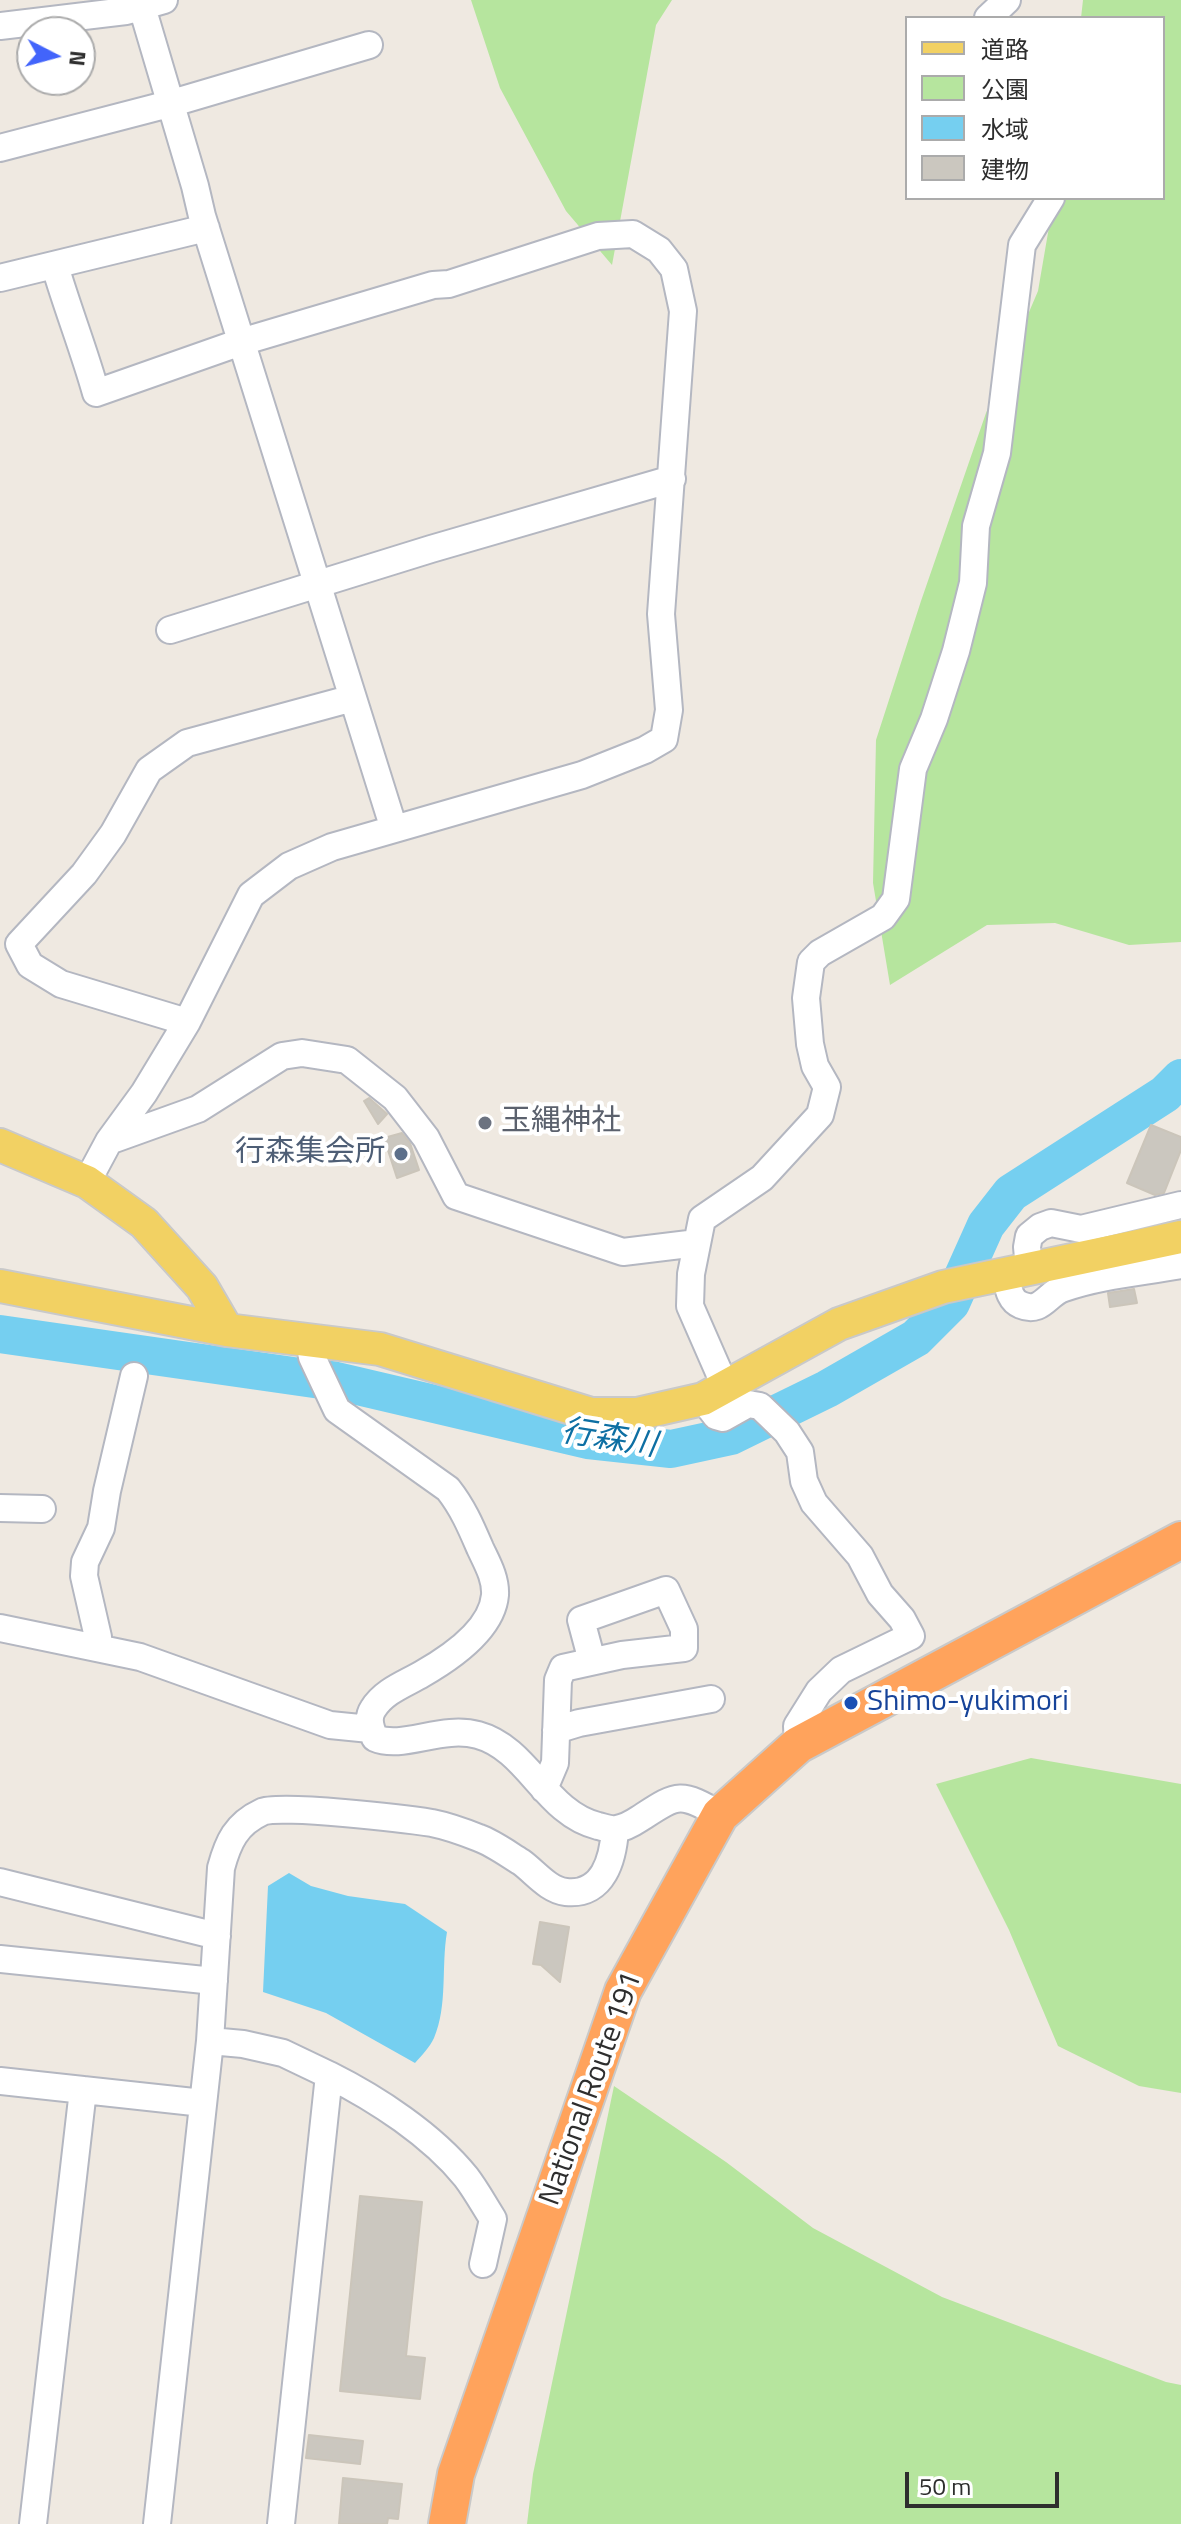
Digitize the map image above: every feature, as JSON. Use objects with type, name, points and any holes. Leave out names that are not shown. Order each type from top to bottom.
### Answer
[{"type":"highway","name":"National Route 191","points":[[447,2524],[456,2474],[623,1991],[720,1815],[798,1745],[1181,1540]]},
{"type":"main road","points":[[0,1145],[87,1182],[144,1223],[202,1287],[227,1330]]},
{"type":"main road","points":[[0,1286],[227,1330],[380,1349],[591,1414],[637,1414],[714,1392],[839,1324],[943,1287],[1181,1237]]},
{"type":"street","points":[[990,16],[1007,0]]},
{"type":"street","points":[[0,26],[153,4],[169,104],[394,829]]},
{"type":"street","points":[[0,148],[169,104],[369,45]]},
{"type":"street","points":[[798,1745],[797,1726],[819,1691],[841,1670],[911,1636],[902,1619],[880,1594],[860,1556],[814,1503],[804,1481],[800,1452],[787,1432],[760,1406],[748,1404],[723,1418],[716,1416],[714,1392],[690,1306],[691,1274],[702,1219],[762,1178],[820,1115],[827,1087],[815,1066],[810,1044],[806,998],[811,962],[820,953],[883,917],[896,899],[913,769],[934,719],[956,651],[973,583],[976,526],[997,453],[1022,245],[1050,200]]},
{"type":"street","points":[[0,278],[206,228]]},
{"type":"street","points":[[55,266],[96,393],[241,342],[433,285],[449,284],[598,236],[633,234],[659,250],[674,269],[683,311],[661,614],[669,710],[664,739],[645,750],[582,775],[332,847],[289,866],[251,895],[187,1022],[144,1093],[109,1141],[87,1182]]},
{"type":"street","points":[[170,630],[672,479]]},
{"type":"street","points":[[187,1022],[61,984],[30,965],[19,944],[91,864],[113,834],[149,770],[187,743],[353,698]]},
{"type":"street","points":[[109,1141],[198,1109],[282,1056],[302,1053],[347,1060],[395,1098],[426,1138],[456,1196],[623,1252],[697,1243]]},
{"type":"street","points":[[1181,1205],[1081,1229],[1051,1223],[1040,1227],[1029,1236],[1027,1247],[1011,1272],[1010,1295],[1018,1305],[1031,1307],[1042,1305],[1059,1289],[1181,1265]]},
{"type":"street","points":[[309,1340],[312,1357],[337,1410],[448,1489],[462,1507],[494,1580],[495,1597],[489,1613],[473,1637],[446,1659],[385,1694],[371,1712],[370,1729],[375,1738],[387,1743],[449,1731],[479,1735],[507,1750],[559,1806],[589,1823],[615,1830],[634,1822],[665,1801],[680,1797],[693,1799],[720,1815]]},
{"type":"street","points":[[97,1648],[98,1637],[84,1576],[85,1562],[101,1528],[134,1376]]},
{"type":"street","points":[[0,1508],[42,1509]]},
{"type":"street","points":[[0,1628],[140,1657],[330,1725],[370,1729]]},
{"type":"street","points":[[544,1789],[555,1763],[558,1680],[563,1668],[592,1661]]},
{"type":"street","points":[[556,1730],[711,1699]]},
{"type":"street","points":[[157,2524],[210,2041],[221,1868],[228,1843],[242,1823],[266,1810],[434,1824],[480,1838],[521,1863],[549,1886],[566,1892],[585,1890],[604,1877],[614,1855],[615,1830]]},
{"type":"street","points":[[0,1882],[217,1936]]},
{"type":"street","points":[[0,1959],[214,1981]]},
{"type":"street","points":[[210,2041],[283,2053],[383,2105],[421,2134],[466,2176],[493,2219],[483,2264]]},
{"type":"street","points":[[281,2524],[329,2075]]},
{"type":"street","points":[[0,2081],[203,2103]]},
{"type":"street","points":[[33,2524],[83,2090]]},
{"type":"green space","points":[[471,0],[672,0],[656,25],[612,265],[566,211],[500,88]]},
{"type":"green space","points":[[1083,0],[1181,0],[1181,942],[1129,945],[1055,923],[987,925],[890,985],[873,883],[876,740],[986,413],[1038,291],[1054,200],[1165,200],[1165,16],[1081,16]]},
{"type":"green space","points":[[1031,1758],[1181,1784],[1181,2093],[1139,2086],[1058,2046],[1009,1930],[936,1784]]},
{"type":"green space","points":[[614,2086],[726,2162],[813,2228],[942,2297],[1181,2385],[1181,2524],[527,2524],[533,2474]]},
{"type":"water","points":[[289,1873],[311,1886],[348,1896],[405,1904],[447,1932],[443,1999],[438,2025],[432,2041],[415,2063],[326,2013],[263,1992],[268,1886]]},
{"type":"building","points":[[369,1098],[387,1114],[378,1124],[364,1101]]},
{"type":"building","points":[[1151,1125],[1181,1137],[1181,1150],[1164,1193],[1155,1195],[1127,1183]]},
{"type":"building","name":"行森集会所","points":[[402,1133],[410,1143],[419,1170],[397,1178],[384,1138]]},
{"type":"building","points":[[1134,1289],[1137,1303],[1110,1307],[1108,1293]]},
{"type":"building","points":[[540,1922],[569,1927],[560,1982],[541,1965],[533,1964]]},
{"type":"building","points":[[360,2196],[422,2202],[406,2356],[425,2358],[420,2399],[340,2391]]},
{"type":"building","points":[[309,2435],[363,2441],[360,2464],[306,2458]]},
{"type":"building","points":[[343,2478],[402,2484],[398,2519],[388,2518],[387,2524],[339,2524]]},
{"type":"waterway","name":"行森川","points":[[0,1334],[332,1380],[588,1440],[671,1449],[731,1436],[827,1389],[916,1338],[951,1303],[986,1225],[1011,1193],[1165,1094],[1181,1078]]},
{"type":"place","name":"玉縄神社","points":[[485,1123]]},
{"type":"place","name":"行森集会所","points":[[401,1154]]},
{"type":"place","name":"Shimo-yukimori","points":[[851,1703]]}]
